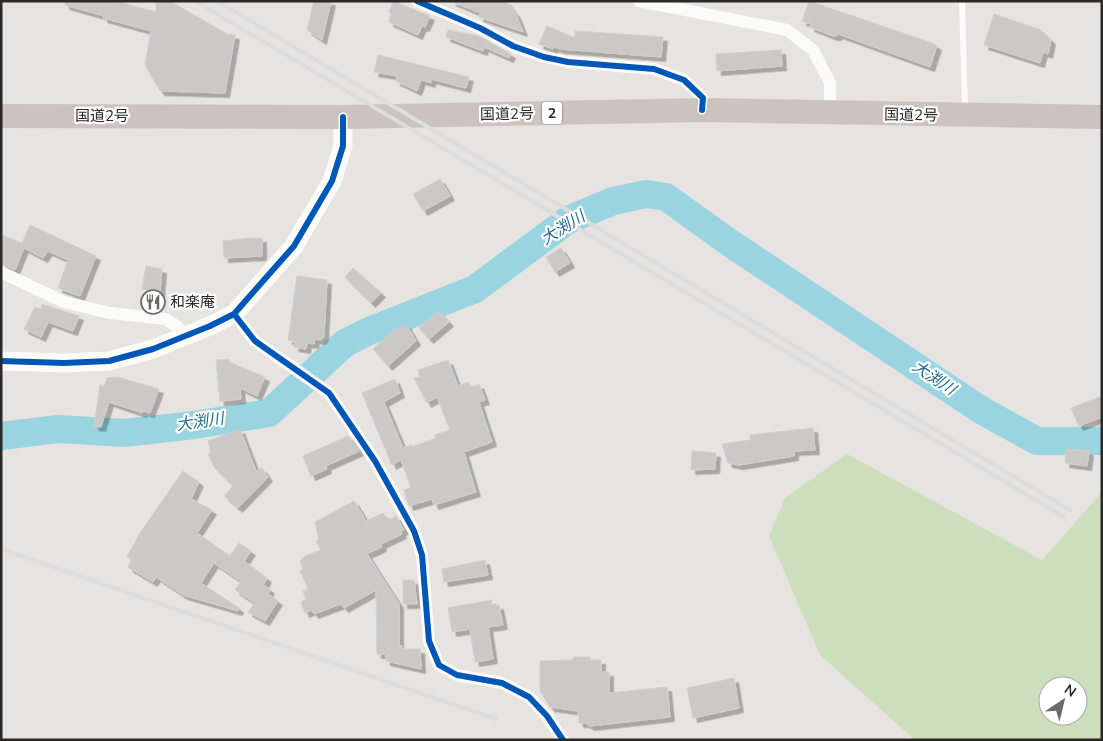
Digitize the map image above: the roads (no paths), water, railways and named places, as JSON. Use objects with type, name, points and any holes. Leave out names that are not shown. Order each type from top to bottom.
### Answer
[{"type":"highway","name":"国道2号","points":[[1,116],[343,117],[702,110],[830,114],[1102,117]]},
{"type":"street","points":[[417,1],[480,28],[513,46],[544,57],[568,62],[654,69],[684,80],[702,98],[702,110]]},
{"type":"street","points":[[640,1],[787,30],[813,50],[830,84],[830,114]]},
{"type":"street","points":[[1,361],[64,363],[109,361],[153,349],[234,314],[294,246],[332,181],[343,146],[343,117]]},
{"type":"street","points":[[1,272],[64,302],[110,313],[165,319],[177,326],[186,336]]},
{"type":"street","points":[[234,314],[255,341],[329,393],[375,461],[414,531],[422,555],[429,641],[439,664],[457,675],[502,683],[529,697],[547,716],[563,740]]},
{"type":"street","points":[[1,354],[25,362]]},
{"type":"street","points":[[1,370],[25,362]]},
{"type":"lane","points":[[962,1],[965,116]]},
{"type":"waterway","name":"大渕川","points":[[1,436],[58,429],[124,433],[194,425],[269,413],[345,343],[369,331],[475,289],[568,220],[613,201],[646,194],[666,197],[730,243],[981,410],[1037,441],[1102,441]]},
{"type":"railway","points":[[195,1],[1064,517]]},
{"type":"railway","points":[[217,1],[1070,510]]},
{"type":"railway","points":[[1,549],[496,719]]},
{"type":"place","name":"和楽庵","points":[[153,302]]}]
